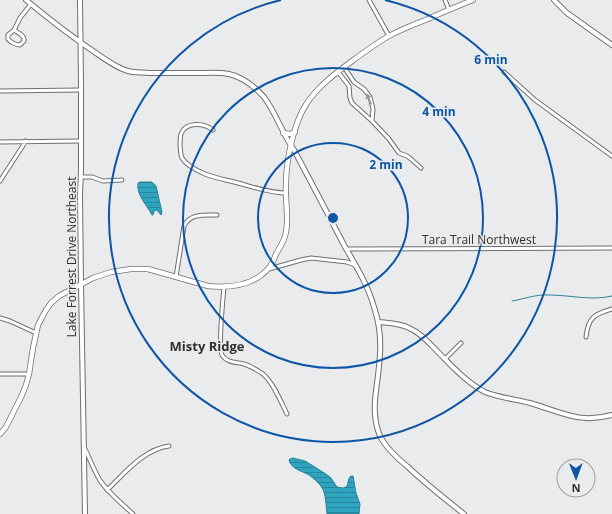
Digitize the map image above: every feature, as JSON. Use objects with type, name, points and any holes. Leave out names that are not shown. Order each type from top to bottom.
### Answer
[{"type":"main road","points":[[0,434],[6,427],[22,395],[29,374],[36,333],[41,317],[51,303],[59,296],[93,278],[111,272],[131,269],[148,270],[208,286],[224,287],[250,282],[260,276],[268,269],[285,238],[287,226],[287,171],[291,146],[299,118],[307,103],[314,94],[344,67],[365,51],[389,36],[473,0]]},
{"type":"main road","points":[[283,133],[290,134],[295,132]]},
{"type":"street","points":[[26,0],[80,43],[115,65],[130,71],[229,74],[240,78],[253,86],[264,97],[369,292],[379,322],[381,335],[375,406],[376,424],[381,437],[390,450],[403,463],[464,514]]},
{"type":"street","name":"Lake Forrest Drive Northeast","points":[[80,0],[81,284],[85,514]]},
{"type":"street","points":[[369,0],[389,36]]},
{"type":"street","points":[[445,0],[449,10]]},
{"type":"street","points":[[554,0],[567,13],[612,45]]},
{"type":"street","points":[[14,30],[25,38],[20,45],[16,45],[10,41],[8,39],[8,35],[14,30],[20,18],[31,4]]},
{"type":"street","points":[[344,67],[354,82],[364,89],[370,97],[373,110],[372,121]]},
{"type":"street","points":[[338,72],[349,86],[352,103],[389,139],[399,153],[407,156],[421,168]]},
{"type":"street","points":[[504,72],[535,100],[612,156]]},
{"type":"street","points":[[349,86],[354,82]]},
{"type":"street","points":[[0,91],[80,90]]},
{"type":"street","points":[[213,130],[198,124],[189,126],[183,130],[180,137],[181,152],[182,158],[186,163],[209,175],[271,192],[286,193]]},
{"type":"street","points":[[0,181],[26,141]]},
{"type":"street","points":[[0,142],[81,141]]},
{"type":"street","points":[[81,177],[92,177],[103,181],[122,180]]},
{"type":"street","points":[[176,277],[186,221],[194,216],[217,215]]},
{"type":"street","name":"Tara Trail Northwest","points":[[346,249],[612,248]]},
{"type":"street","points":[[268,269],[311,258],[347,262],[355,265]]},
{"type":"street","points":[[224,287],[220,346],[222,355],[229,361],[249,366],[262,374],[272,384],[287,414]]},
{"type":"street","points":[[586,337],[591,319],[596,315],[612,309]]},
{"type":"street","points":[[0,318],[36,333]]},
{"type":"street","points":[[379,322],[401,325],[413,330],[424,338],[474,386],[484,392],[531,403],[578,418],[594,418],[612,415]]},
{"type":"street","points":[[445,359],[461,343]]},
{"type":"street","points":[[0,374],[29,374]]},
{"type":"street","points":[[84,446],[97,475],[107,490],[133,514]]},
{"type":"street","points":[[107,490],[147,454],[158,448],[169,446]]},
{"type":"water","points":[[152,182],[156,186],[162,212],[161,215],[157,210],[154,211],[152,215],[142,200],[138,187],[138,183]]},
{"type":"water","points":[[293,458],[305,461],[326,474],[331,478],[337,487],[346,487],[348,480],[351,476],[353,476],[356,493],[360,504],[359,514],[327,514],[325,494],[322,487],[309,475],[292,466],[289,460]]},
{"type":"waterway","points":[[512,301],[544,295],[588,298],[612,296]]},
{"type":"district","name":"Misty Ridge","points":[[207,346]]}]
